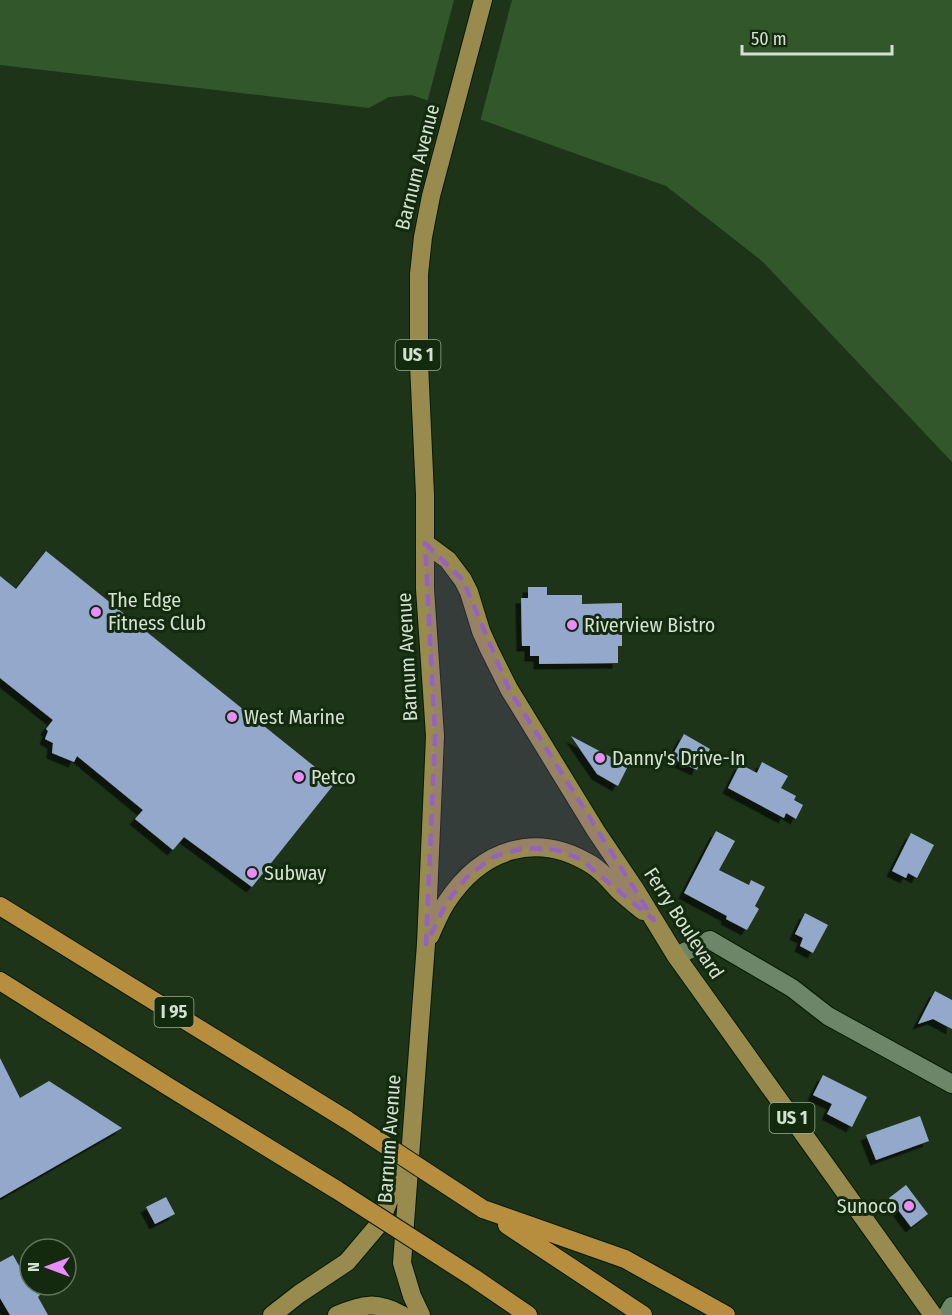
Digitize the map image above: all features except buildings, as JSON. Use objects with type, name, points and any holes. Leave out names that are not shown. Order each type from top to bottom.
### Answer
[{"type":"highway","name":"I 95","points":[[0,906],[346,1120],[643,1315]]},
{"type":"highway","points":[[0,981],[338,1190],[528,1315]]},
{"type":"highway","points":[[483,1209],[626,1259],[726,1315]]},
{"type":"main road","name":"Barnum Avenue","points":[[421,1315],[412,1296],[402,1263],[426,944],[435,736],[425,589],[424,495],[418,364],[419,274],[424,226],[483,0]]},
{"type":"main road","name":"Ferry Boulevard","points":[[425,543],[448,560],[463,580],[485,640],[509,689],[676,956],[933,1315]]},
{"type":"main road","points":[[426,944],[447,902],[467,877],[493,857],[524,848],[557,850],[580,858],[605,875],[619,892],[654,920]]},
{"type":"main road","points":[[272,1315],[347,1262],[380,1223],[411,1147]]},
{"type":"main road","points":[[337,1315],[358,1306],[377,1305],[402,1315]]},
{"type":"street","points":[[676,956],[710,940],[792,988],[828,1016],[952,1084]]},
{"type":"street","points":[[947,1315],[952,1306]]},
{"type":"highlighted area","points":[[425,543],[463,580],[509,689],[654,920],[580,859],[557,850],[524,848],[493,857],[467,877],[447,902],[426,944],[435,736]]},
{"type":"shaded area","points":[[0,0],[952,0],[952,462],[762,261],[666,186],[412,95],[389,97],[369,108],[0,65]]},
{"type":"pier","points":[[454,0],[512,0],[480,122],[427,103]]},
{"type":"place","name":"The Edge Fitness Club","points":[[96,612]]},
{"type":"place","name":"Riverview Bistro","points":[[572,625]]},
{"type":"place","name":"West Marine","points":[[232,717]]},
{"type":"place","name":"Danny's Drive-In","points":[[600,758]]},
{"type":"place","name":"Petco","points":[[299,777]]},
{"type":"place","name":"Subway","points":[[252,873]]},
{"type":"place","name":"Sunoco","points":[[909,1206]]}]
